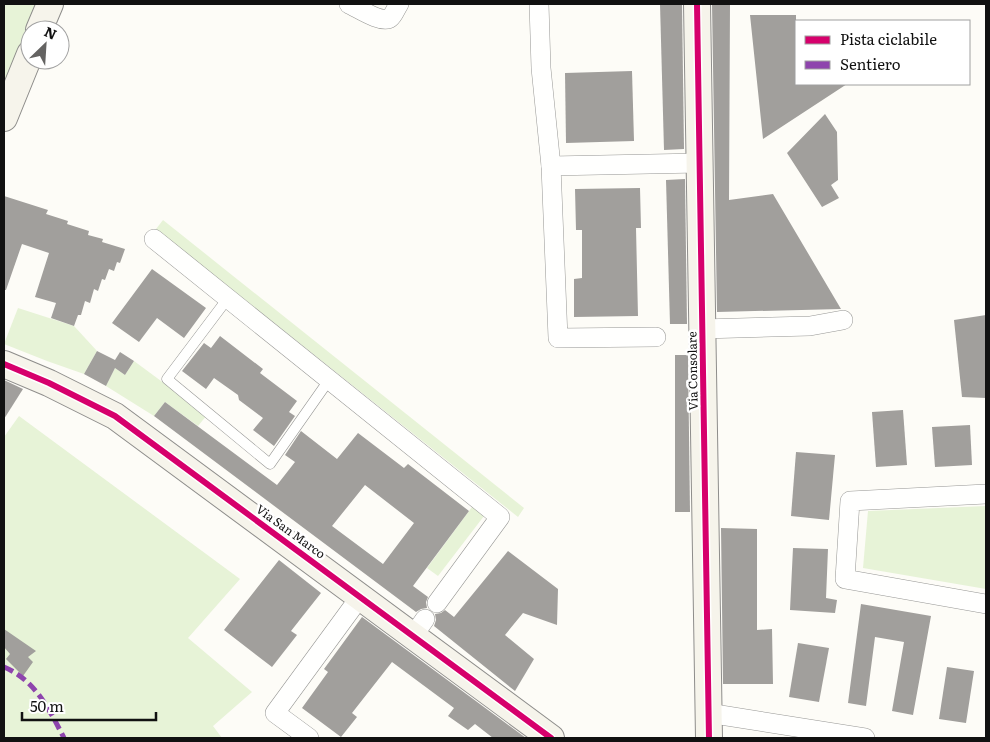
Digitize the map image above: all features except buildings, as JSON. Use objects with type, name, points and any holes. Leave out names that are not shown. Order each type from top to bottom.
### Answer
[{"type":"street","points":[[43,20],[50,4]]},
{"type":"street","points":[[350,4],[381,19],[388,19],[392,16],[399,4]]},
{"type":"street","points":[[538,4],[540,68],[551,166],[558,338],[656,337]]},
{"type":"street","name":"Via Consolare","points":[[697,4],[709,738]]},
{"type":"street","points":[[4,118],[24,70]]},
{"type":"street","points":[[551,166],[699,163]]},
{"type":"street","points":[[154,239],[500,517],[437,603]]},
{"type":"street","points":[[702,329],[810,326],[843,320]]},
{"type":"street","name":"Via San Marco","points":[[4,364],[49,383],[115,416],[360,596],[419,627],[551,738]]},
{"type":"street","points":[[986,494],[850,501],[845,580],[986,604]]},
{"type":"street","points":[[309,738],[275,714],[360,596]]},
{"type":"street","points":[[708,713],[865,738]]},
{"type":"lane","points":[[228,298],[167,379],[270,464],[329,380]]},
{"type":"green space","points":[[4,4],[37,4],[31,20],[20,20],[20,50],[4,90]]},
{"type":"green space","points":[[163,220],[524,508],[518,517],[156,229]]},
{"type":"green space","points":[[18,308],[74,326],[97,351],[84,374],[4,344]]},
{"type":"green space","points":[[134,361],[207,415],[198,426],[165,402],[154,416],[106,386],[115,368],[125,375]]},
{"type":"green space","points":[[19,416],[240,579],[188,638],[252,692],[213,726],[222,738],[4,738],[4,437]]},
{"type":"green space","points":[[986,506],[986,589],[863,568],[868,511]]},
{"type":"green space","points":[[472,507],[484,516],[438,576],[427,568]]},
{"type":"marked path","points":[[4,667],[24,680],[40,696],[64,738]]},
{"type":"cycle path","points":[[697,4],[709,738]]},
{"type":"cycle path","points":[[4,364],[49,383],[115,416],[551,738]]}]
